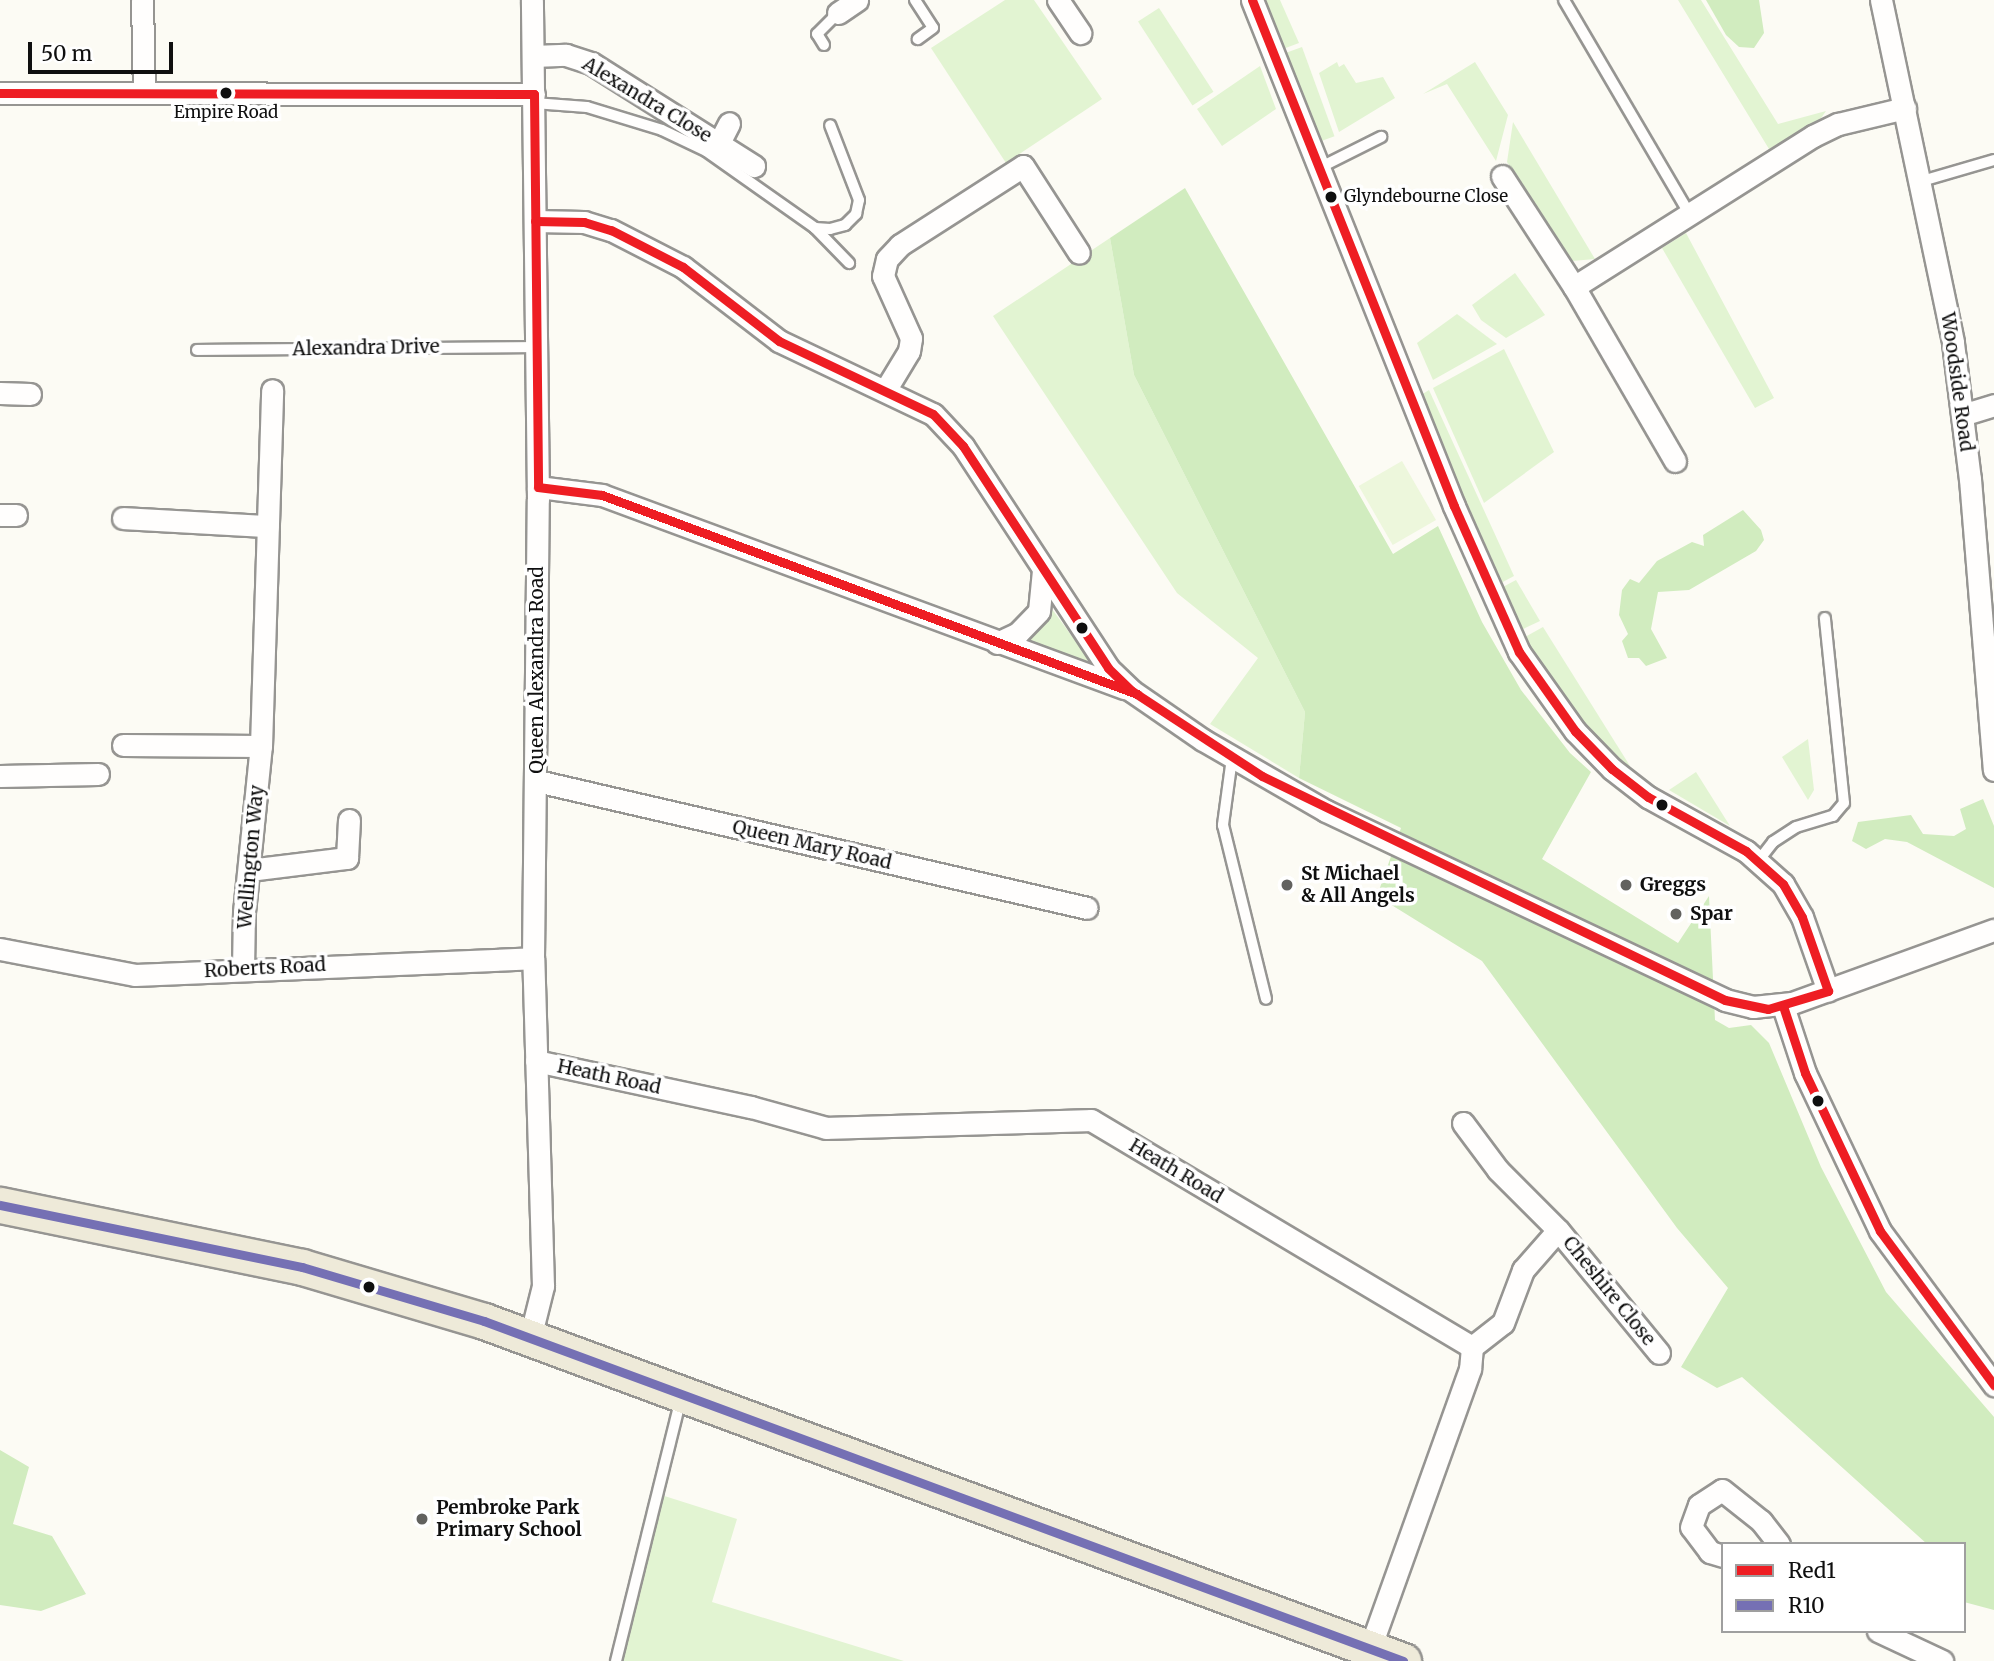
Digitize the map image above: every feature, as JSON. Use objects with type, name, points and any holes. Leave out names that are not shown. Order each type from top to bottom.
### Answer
[{"type":"main road","points":[[0,1205],[302,1267],[530,1338],[1403,1661]]},
{"type":"street","points":[[142,0],[144,92]]},
{"type":"street","name":"Queen Alexandra Road","points":[[530,1338],[543,1286],[533,958],[537,781],[538,487],[531,0]]},
{"type":"street","points":[[838,13],[857,0]]},
{"type":"street","points":[[1058,0],[1080,33]]},
{"type":"street","points":[[1252,0],[1317,169],[1454,506],[1534,677],[1575,731],[1621,777],[1759,860],[1794,901],[1828,991]]},
{"type":"street","name":"Woodside Road","points":[[1881,0],[1922,181],[1962,415],[1988,669],[1994,770]]},
{"type":"street","name":"Alexandra Close","points":[[533,56],[566,55],[591,62],[754,166]]},
{"type":"street","points":[[0,93],[144,92],[534,98]]},
{"type":"street","points":[[1574,287],[1813,136],[1838,124],[1905,108]]},
{"type":"street","name":"Alexandra Close","points":[[719,143],[729,122]]},
{"type":"street","points":[[886,389],[909,351],[911,338],[883,276],[887,259],[900,245],[1023,166],[1079,253]]},
{"type":"street","points":[[1502,176],[1574,287],[1675,461]]},
{"type":"street","points":[[535,221],[584,222],[611,230],[683,268],[779,341],[886,389],[947,427],[1108,668],[1132,691],[1232,758],[1326,811],[1725,1000],[1753,1007],[1783,1006],[1994,930]]},
{"type":"street","name":"Wellington Way","points":[[243,969],[261,746],[268,526],[261,420],[272,390]]},
{"type":"street","points":[[0,393],[30,394]]},
{"type":"street","points":[[1962,415],[1994,405]]},
{"type":"street","points":[[538,487],[601,495],[1132,691]]},
{"type":"street","points":[[123,519],[268,526]]},
{"type":"street","points":[[997,643],[1017,634],[1039,611],[1043,570]]},
{"type":"street","points":[[123,745],[261,746]]},
{"type":"street","points":[[0,776],[86,780]]},
{"type":"street","name":"Queen Mary Road","points":[[537,781],[1087,908]]},
{"type":"street","points":[[249,870],[346,858],[349,820]]},
{"type":"street","name":"Roberts Road","points":[[0,949],[135,975],[533,958]]},
{"type":"street","points":[[1783,1006],[1805,1073],[1880,1231],[1994,1385]]},
{"type":"street","name":"Heath Road","points":[[536,1061],[751,1107],[826,1128],[1091,1120],[1472,1347]]},
{"type":"street","name":"Cheshire Close","points":[[1463,1124],[1498,1170],[1558,1230],[1659,1353]]},
{"type":"street","name":"Cheshire Close","points":[[1472,1347],[1503,1323],[1523,1270],[1558,1230]]},
{"type":"street","points":[[1370,1648],[1471,1369],[1472,1347]]},
{"type":"street","points":[[1721,1555],[1710,1552],[1690,1527],[1699,1505],[1722,1490],[1761,1521],[1777,1542]]},
{"type":"street","points":[[1882,1633],[1942,1661]]},
{"type":"lane","points":[[915,0],[933,28],[918,39]]},
{"type":"lane","points":[[1564,0],[1689,213]]},
{"type":"lane","points":[[824,44],[817,34],[838,13]]},
{"type":"lane","points":[[534,98],[587,107],[662,130],[727,164],[815,228],[849,262]]},
{"type":"lane","points":[[815,228],[845,225],[856,214],[859,200],[831,125]]},
{"type":"lane","points":[[1317,169],[1381,137]]},
{"type":"lane","points":[[1922,181],[1994,160]]},
{"type":"lane","name":"Alexandra Drive","points":[[197,350],[536,347]]},
{"type":"lane","points":[[1759,860],[1773,842],[1796,827],[1833,816],[1844,803],[1825,618]]},
{"type":"lane","points":[[1232,758],[1223,825],[1266,999]]},
{"type":"lane","points":[[616,1661],[683,1393]]},
{"type":"green space","points":[[1005,0],[1034,0],[1102,99],[1006,163],[931,48]]},
{"type":"green space","points":[[1264,0],[1280,0],[1299,43],[1283,49]]},
{"type":"green space","points":[[1678,0],[1701,0],[1778,124],[1826,111],[1819,121],[1769,149]]},
{"type":"green space","points":[[1706,0],[1759,0],[1764,33],[1754,48],[1739,47],[1726,35]]},
{"type":"green space","points":[[1159,8],[1213,92],[1192,105],[1138,22]]},
{"type":"green space","points":[[1302,47],[1334,136],[1317,143],[1284,53]]},
{"type":"green space","points":[[1337,62],[1339,67],[1344,64],[1356,83],[1383,77],[1395,98],[1339,132],[1319,73]]},
{"type":"green space","points":[[1475,62],[1508,115],[1496,161],[1447,84],[1423,94]]},
{"type":"green space","points":[[1260,66],[1276,109],[1222,146],[1197,109]]},
{"type":"green space","points":[[1513,122],[1595,259],[1572,261],[1507,162]]},
{"type":"green space","points":[[1185,188],[1393,554],[1438,526],[1482,622],[1521,690],[1570,753],[1591,772],[1542,859],[1678,943],[1709,896],[1715,1020],[1729,1028],[1751,1025],[1769,1043],[1821,1167],[1886,1292],[1994,1417],[1994,1610],[1966,1603],[1966,1542],[1925,1542],[1742,1377],[1717,1388],[1681,1367],[1728,1288],[1677,1228],[1482,961],[1377,896],[1401,828],[1299,778],[1305,712],[1134,375],[1110,238]]},
{"type":"green space","points":[[1686,233],[1774,398],[1755,408],[1662,248]]},
{"type":"green space","points":[[1110,238],[1134,375],[1305,712],[1299,778],[1210,724],[1258,658],[1177,593],[993,316]]},
{"type":"green space","points":[[1515,273],[1545,315],[1506,338],[1481,320],[1472,305]]},
{"type":"green space","points":[[1457,314],[1497,344],[1433,380],[1417,343]]},
{"type":"green space","points":[[1504,349],[1554,452],[1484,503],[1433,388]]},
{"type":"green space","points":[[1429,390],[1514,576],[1499,584],[1421,395]]},
{"type":"green space","points":[[1402,461],[1436,520],[1393,545],[1359,486]]},
{"type":"green space","points":[[1743,510],[1761,530],[1764,540],[1756,551],[1689,590],[1658,592],[1651,629],[1667,658],[1646,666],[1639,658],[1628,658],[1622,641],[1628,634],[1619,615],[1622,590],[1630,579],[1639,583],[1657,561],[1692,542],[1704,546],[1703,535]]},
{"type":"green space","points":[[1516,580],[1540,621],[1521,630],[1501,588]]},
{"type":"green space","points":[[1052,609],[1090,661],[1087,664],[1026,642]]},
{"type":"green space","points":[[1543,627],[1630,766],[1628,769],[1580,723],[1551,684],[1525,637]]},
{"type":"green space","points":[[1808,739],[1814,790],[1808,800],[1782,757]]},
{"type":"green space","points":[[1696,772],[1730,826],[1669,790]]},
{"type":"green space","points":[[1983,799],[1994,826],[1994,888],[1907,842],[1885,839],[1866,849],[1852,841],[1858,822],[1911,815],[1923,834],[1954,836],[1966,829],[1960,809]]},
{"type":"green space","points":[[0,1450],[29,1467],[13,1524],[52,1536],[86,1594],[41,1611],[0,1605]]},
{"type":"green space","points":[[655,1493],[737,1519],[712,1602],[904,1661],[616,1661]]},
{"type":"transit line","name":"Red1","points":[[535,221],[584,222],[611,230],[683,267],[779,341],[933,414],[963,446],[1108,668],[1132,691],[1262,776],[1725,1000],[1768,1009],[1828,991],[1802,917],[1783,884],[1746,851],[1648,797],[1612,769],[1575,731],[1519,652],[1454,506],[1252,0]]},
{"type":"transit line","name":"Red1","points":[[0,93],[534,94]]},
{"type":"transit line","name":"Red1","points":[[534,94],[538,487],[602,495],[1137,694]]},
{"type":"transit line","name":"Red1","points":[[1783,1006],[1805,1073],[1880,1231],[1994,1385]]},
{"type":"transit line","name":"R10","points":[[0,1205],[302,1267],[484,1321],[1403,1661]]},
{"type":"place","name":"Empire Road","points":[[226,93]]},
{"type":"place","name":"Glyndebourne Close","points":[[1331,197]]},
{"type":"place","name":"St Michael & All Angels","points":[[1287,885]]},
{"type":"place","name":"Greggs","points":[[1626,885]]},
{"type":"place","name":"Spar","points":[[1676,914]]},
{"type":"place","name":"Pembroke Park Primary School","points":[[422,1519]]}]
